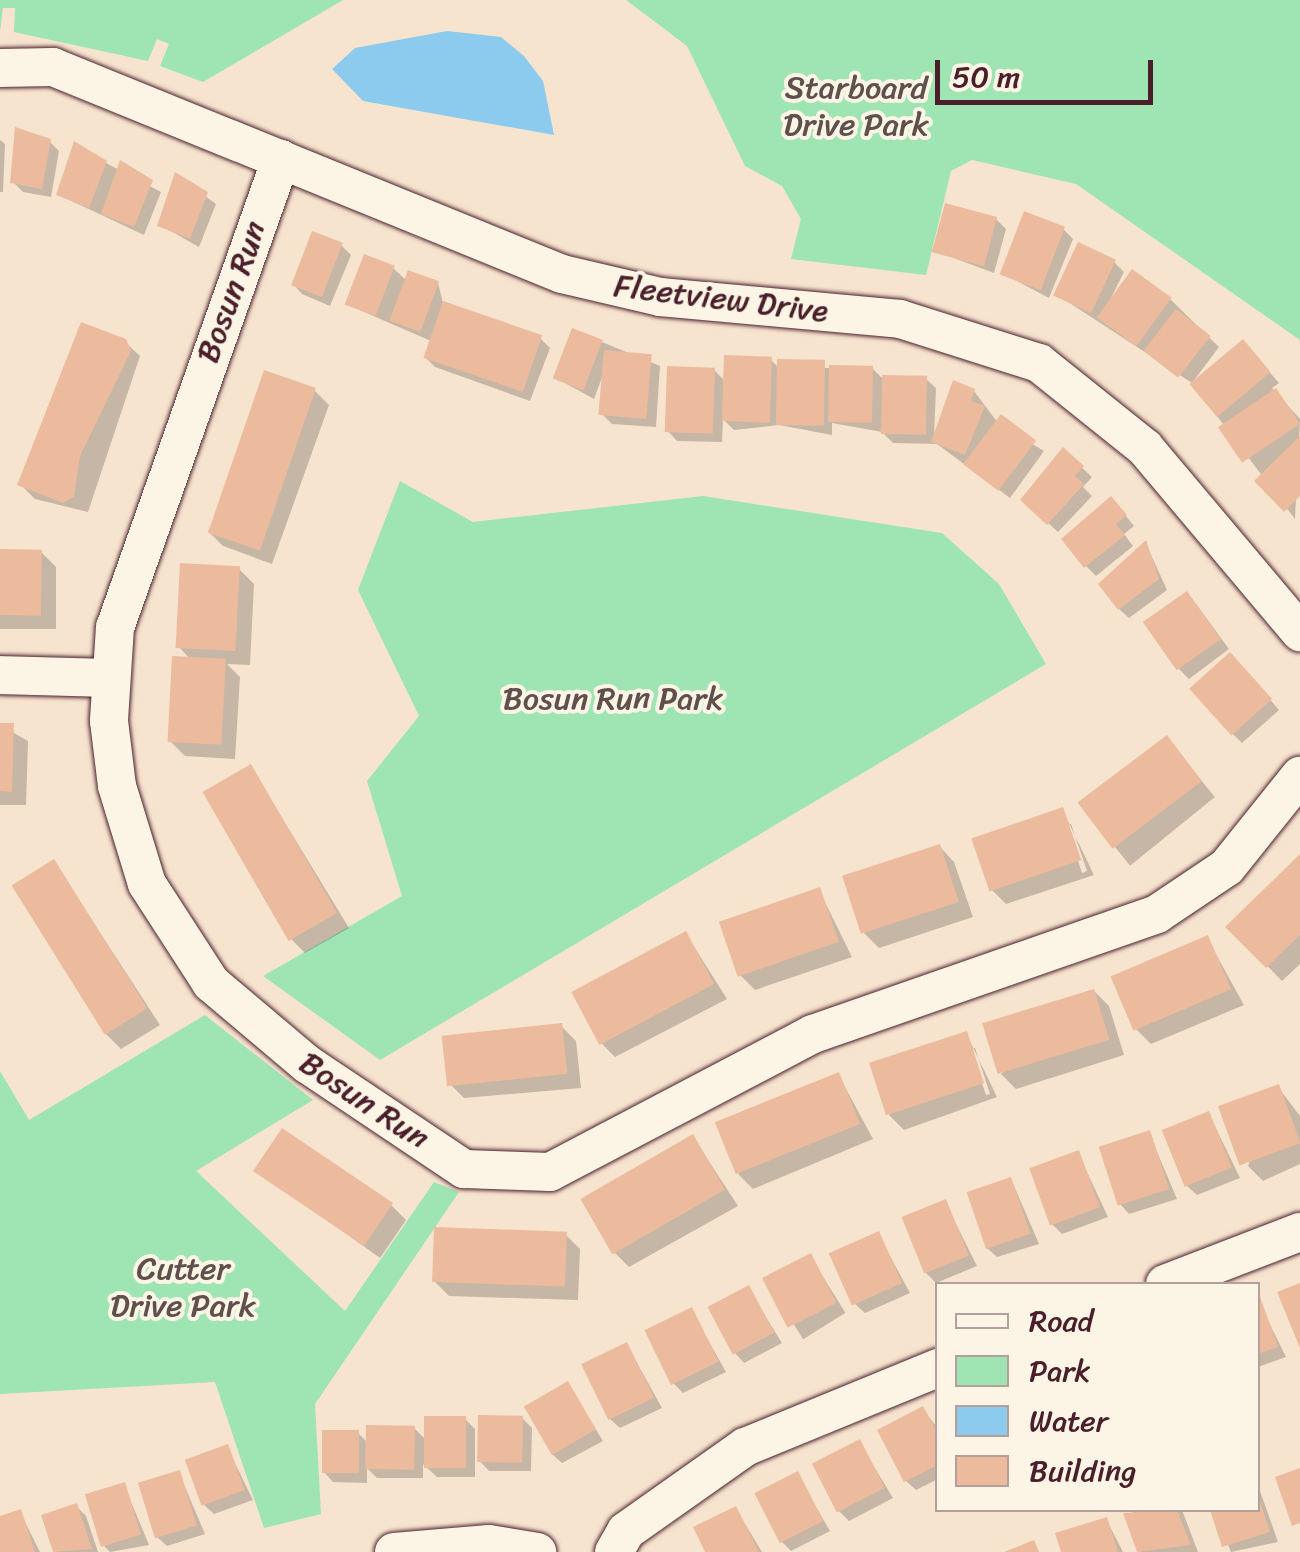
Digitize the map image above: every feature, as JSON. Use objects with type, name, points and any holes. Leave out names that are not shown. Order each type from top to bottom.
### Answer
[{"type":"street","name":"Fleetview Drive","points":[[0,68],[53,67],[581,279],[660,297],[900,319],[1039,364],[1144,448],[1300,632]]},
{"type":"street","name":"Bosun Run","points":[[281,159],[132,574],[110,678],[126,829],[156,900],[211,983],[307,1064],[488,1175],[550,1172],[813,1034],[1156,914],[1227,867],[1300,776]]},
{"type":"street","points":[[0,675],[110,678]]},
{"type":"street","points":[[1170,1282],[1300,1232]]},
{"type":"street","points":[[614,1552],[626,1531],[745,1448],[935,1369]]},
{"type":"street","points":[[394,1552],[489,1544],[538,1552]]},
{"type":"green space","points":[[0,0],[343,0],[203,82],[160,66],[169,44],[157,39],[148,61],[14,32],[15,8],[3,8],[0,31]]},
{"type":"green space","name":"Starboard Drive Park","points":[[626,0],[1300,0],[1300,340],[1076,184],[972,160],[951,171],[926,275],[791,259],[801,219],[782,186],[745,166],[687,46]]},
{"type":"green space","name":"Bosun Run Park","points":[[400,481],[473,522],[703,496],[942,533],[999,584],[1046,664],[380,1060],[263,976],[402,896],[367,781],[419,716],[358,590]]},
{"type":"green space","name":"Cutter Drive Park","points":[[205,1015],[313,1100],[196,1171],[345,1311],[434,1182],[459,1192],[315,1404],[321,1514],[264,1528],[215,1382],[0,1394],[0,1071],[29,1120]]},
{"type":"water","points":[[447,31],[501,37],[524,56],[543,81],[554,135],[363,101],[332,69],[355,48]]},
{"type":"building","points":[[15,127],[51,139],[42,189],[10,183]]},
{"type":"building","points":[[74,141],[107,161],[89,208],[56,195]]},
{"type":"building","points":[[120,160],[153,180],[134,227],[101,214]]},
{"type":"building","points":[[175,172],[208,192],[190,239],[157,226]]},
{"type":"building","points":[[945,203],[997,217],[984,266],[932,252]]},
{"type":"building","points":[[1024,211],[1065,227],[1041,290],[1000,274]]},
{"type":"building","points":[[312,231],[343,243],[322,297],[291,285]]},
{"type":"building","points":[[1078,242],[1116,260],[1091,313],[1053,295]]},
{"type":"building","points":[[364,254],[395,266],[375,316],[345,304]]},
{"type":"building","points":[[1132,269],[1172,298],[1136,346],[1097,318]]},
{"type":"building","points":[[408,270],[439,281],[421,332],[390,321]]},
{"type":"building","points":[[443,301],[542,335],[523,392],[423,358]]},
{"type":"building","points":[[1176,309],[1211,336],[1178,378],[1143,351]]},
{"type":"building","points":[[81,322],[126,339],[131,351],[80,456],[74,497],[63,503],[17,485]]},
{"type":"building","points":[[572,328],[603,340],[583,390],[553,378]]},
{"type":"building","points":[[1243,339],[1271,372],[1217,417],[1189,384]]},
{"type":"building","points":[[604,350],[652,354],[646,419],[598,415]]},
{"type":"building","points":[[724,355],[772,357],[770,423],[722,421]]},
{"type":"building","points":[[777,359],[825,360],[824,426],[776,425]]},
{"type":"building","points":[[829,365],[873,366],[872,423],[828,422]]},
{"type":"building","points":[[667,366],[715,368],[713,434],[665,432]]},
{"type":"building","points":[[264,370],[316,388],[260,551],[208,533]]},
{"type":"building","points":[[882,375],[927,376],[926,435],[881,434]]},
{"type":"building","points":[[953,380],[975,389],[971,401],[985,406],[965,455],[931,442]]},
{"type":"building","points":[[1276,388],[1300,424],[1242,463],[1218,427]]},
{"type":"building","points":[[1001,414],[1036,440],[998,491],[963,464]]},
{"type":"building","points":[[1300,436],[1300,496],[1284,512],[1254,481]]},
{"type":"building","points":[[1063,447],[1084,466],[1075,476],[1084,484],[1047,525],[1020,500]]},
{"type":"building","points":[[1111,496],[1127,515],[1116,524],[1125,535],[1084,568],[1061,539]]},
{"type":"building","points":[[1146,540],[1159,579],[1118,610],[1098,584]]},
{"type":"building","points":[[0,549],[42,550],[41,616],[0,615]]},
{"type":"building","points":[[180,563],[240,566],[235,651],[176,648]]},
{"type":"building","points":[[1187,591],[1221,639],[1177,670],[1143,622]]},
{"type":"building","points":[[1230,652],[1272,699],[1231,736],[1189,689]]},
{"type":"building","points":[[172,656],[226,659],[221,745],[167,742]]},
{"type":"building","points":[[0,723],[14,723],[12,792],[0,791]]},
{"type":"building","points":[[1167,735],[1202,781],[1112,849],[1078,802]]},
{"type":"building","points":[[251,764],[337,913],[289,941],[203,792]]},
{"type":"building","points":[[1063,807],[1081,860],[990,892],[971,839]]},
{"type":"building","points":[[940,844],[959,902],[861,934],[842,876]]},
{"type":"building","points":[[1300,854],[1300,935],[1266,968],[1225,927]]},
{"type":"building","points":[[54,859],[147,1008],[105,1035],[12,885]]},
{"type":"building","points":[[820,887],[839,942],[738,977],[719,922]]},
{"type":"building","points":[[686,931],[714,984],[599,1045],[571,992]]},
{"type":"building","points":[[1208,935],[1231,989],[1133,1031],[1110,976]]},
{"type":"building","points":[[1094,989],[1109,1040],[998,1074],[982,1023]]},
{"type":"building","points":[[562,1023],[567,1074],[447,1086],[442,1036]]},
{"type":"building","points":[[967,1031],[984,1083],[886,1115],[869,1063]]},
{"type":"building","points":[[839,1072],[860,1124],[736,1174],[715,1122]]},
{"type":"building","points":[[1279,1084],[1300,1143],[1239,1165],[1218,1106]]},
{"type":"building","points":[[1209,1111],[1232,1168],[1185,1187],[1162,1130]]},
{"type":"building","points":[[282,1128],[393,1203],[364,1246],[253,1171]]},
{"type":"building","points":[[1150,1130],[1169,1189],[1118,1206],[1099,1147]]},
{"type":"building","points":[[693,1134],[725,1189],[612,1254],[580,1199]]},
{"type":"building","points":[[1079,1150],[1100,1207],[1050,1225],[1029,1168]]},
{"type":"building","points":[[1011,1177],[1031,1234],[986,1249],[967,1192]]},
{"type":"building","points":[[946,1199],[969,1256],[924,1274],[901,1217]]},
{"type":"building","points":[[434,1227],[567,1232],[565,1287],[432,1282]]},
{"type":"building","points":[[879,1231],[902,1283],[852,1305],[829,1253]]},
{"type":"building","points":[[811,1253],[836,1303],[787,1328],[762,1278]]},
{"type":"building","points":[[1300,1283],[1300,1348],[1277,1292]]},
{"type":"building","points":[[749,1285],[774,1333],[733,1355],[708,1307]]},
{"type":"building","points":[[1260,1297],[1278,1347],[1260,1353]]},
{"type":"building","points":[[692,1307],[719,1362],[671,1385],[644,1330]]},
{"type":"building","points":[[627,1342],[654,1398],[608,1420],[581,1364]]},
{"type":"building","points":[[568,1381],[596,1429],[552,1455],[524,1406]]},
{"type":"building","points":[[923,1406],[935,1428],[935,1466],[904,1482],[877,1430]]},
{"type":"building","points":[[478,1415],[523,1416],[522,1463],[477,1462]]},
{"type":"building","points":[[424,1416],[466,1416],[466,1468],[424,1468]]},
{"type":"building","points":[[366,1425],[415,1426],[414,1470],[365,1469]]},
{"type":"building","points":[[322,1430],[359,1430],[359,1473],[322,1473]]},
{"type":"building","points":[[860,1439],[885,1488],[837,1513],[812,1464]]},
{"type":"building","points":[[228,1444],[245,1490],[202,1506],[185,1460]]},
{"type":"building","points":[[1300,1468],[1300,1523],[1292,1526],[1275,1477]]},
{"type":"building","points":[[180,1470],[197,1525],[155,1538],[138,1483]]},
{"type":"building","points":[[798,1471],[823,1521],[780,1543],[754,1493]]},
{"type":"building","points":[[125,1482],[141,1535],[101,1547],[85,1494]]},
{"type":"building","points":[[1260,1501],[1270,1532],[1222,1547],[1211,1512],[1260,1512]]},
{"type":"building","points":[[77,1503],[92,1549],[53,1552],[41,1515]]},
{"type":"building","points":[[736,1506],[759,1552],[705,1552],[693,1527]]},
{"type":"building","points":[[21,1509],[35,1552],[0,1552],[0,1516]]},
{"type":"building","points":[[1178,1512],[1191,1545],[1137,1552],[1123,1513]]},
{"type":"building","points":[[1107,1517],[1118,1552],[1061,1552],[1055,1533]]},
{"type":"building","points":[[1034,1540],[1039,1552],[1004,1552]]}]
